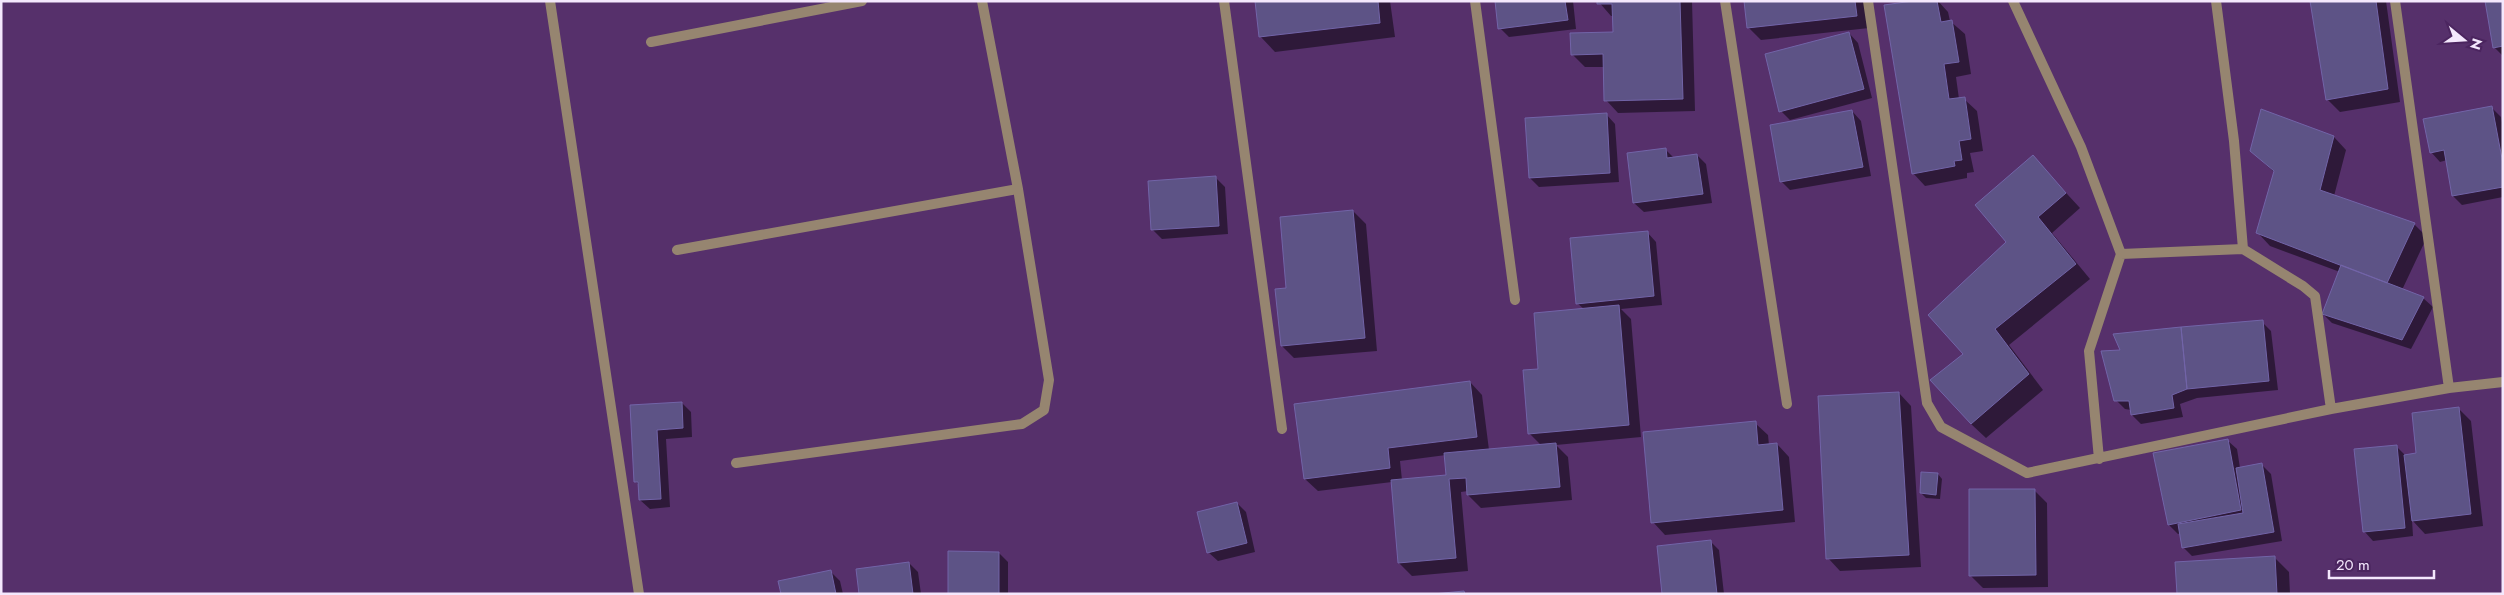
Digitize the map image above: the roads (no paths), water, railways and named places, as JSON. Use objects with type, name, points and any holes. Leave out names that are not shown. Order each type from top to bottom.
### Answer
[{"type":"street","points":[[550,1],[639,594]]},
{"type":"street","points":[[651,42],[862,1]]},
{"type":"street","points":[[736,463],[1022,424],[1044,410],[1049,380],[1018,188],[982,1]]},
{"type":"street","points":[[1224,1],[1282,429]]},
{"type":"street","points":[[1475,1],[1516,300]]},
{"type":"street","points":[[1725,1],[1787,404]]},
{"type":"street","points":[[1868,1],[1927,403],[1941,427],[2027,473],[2331,409],[2449,388],[2503,382]]},
{"type":"street","points":[[2013,1],[2081,147],[2121,254],[2089,351],[2098,459]]},
{"type":"street","points":[[2216,1],[2234,141],[2242,249]]},
{"type":"street","points":[[2395,1],[2449,388]]},
{"type":"street","points":[[677,250],[1018,188]]},
{"type":"street","points":[[2121,254],[2242,249],[2303,286],[2315,296],[2331,409]]}]
